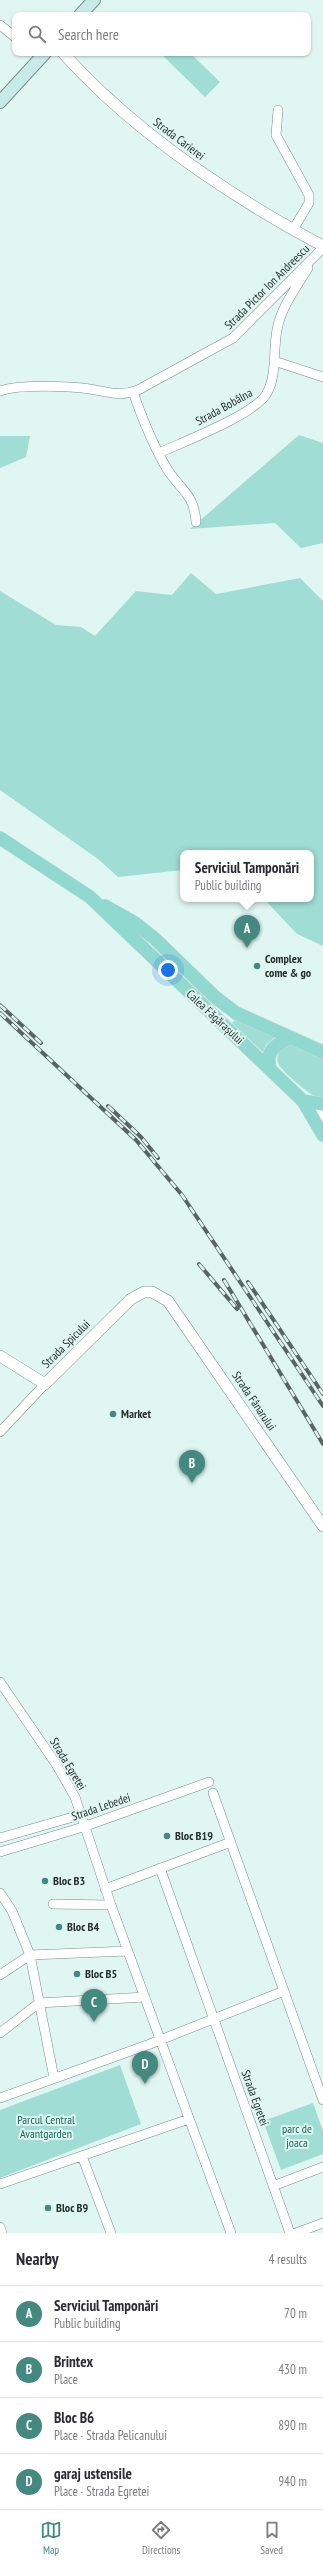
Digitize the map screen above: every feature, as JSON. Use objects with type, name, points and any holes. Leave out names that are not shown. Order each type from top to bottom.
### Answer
[{"type":"main road","points":[[83,12],[94,0]]},
{"type":"main road","points":[[0,102],[39,56]]},
{"type":"main road","name":"Calea Făgărașului","points":[[0,838],[90,897],[303,1101],[323,1135]]},
{"type":"main road","points":[[90,897],[141,928],[225,1006],[248,1020],[323,1052]]},
{"type":"main road","points":[[270,1068],[268,1060],[271,1050],[289,1038]]},
{"type":"main road","points":[[303,1101],[323,1104]]},
{"type":"street","points":[[0,25],[12,35]]},
{"type":"street","name":"Strada Carierei","points":[[66,56],[108,99],[160,142],[220,184],[323,247]]},
{"type":"street","points":[[278,110],[275,122],[276,135],[309,195],[309,203],[294,228]]},
{"type":"street","name":"Strada Pictor Ion Andreescu","points":[[0,391],[9,388],[58,387],[89,389],[121,395],[133,392],[233,338],[315,257],[323,247]]},
{"type":"street","name":"Strada Bobâlna","points":[[159,453],[246,411],[260,402],[267,394],[271,383],[277,331],[283,309],[315,257]]},
{"type":"street","points":[[274,361],[323,377]]},
{"type":"street","points":[[133,392],[145,425],[159,453],[172,475],[193,501],[196,522]]},
{"type":"street","points":[[303,1101],[323,1118]]},
{"type":"street","name":"Strada Spicului","points":[[0,1432],[45,1384],[131,1299],[144,1292],[159,1294]]},
{"type":"street","name":"Strada Fânarului","points":[[159,1294],[168,1301],[323,1526]]},
{"type":"street","points":[[0,1356],[45,1384]]},
{"type":"street","name":"Strada Egretei","points":[[0,1682],[69,1785],[105,1889],[230,2233]]},
{"type":"street","name":"Strada Lebedei","points":[[0,1852],[83,1827],[209,1782]]},
{"type":"street","points":[[213,1792],[323,2100]]},
{"type":"street","name":"Strada Lebedei","points":[[0,1838],[80,1814]]},
{"type":"street","points":[[105,1889],[231,1842]]},
{"type":"street","name":"Strada Egretei","points":[[160,1868],[290,2233]]},
{"type":"street","points":[[0,1892],[12,1911],[30,1954],[54,2078]]},
{"type":"street","points":[[54,1904],[111,1905]]},
{"type":"street","points":[[0,1975],[30,1954],[128,1951]]},
{"type":"street","points":[[0,2098],[284,1991]]},
{"type":"street","points":[[0,2033],[39,2003],[145,1997]]},
{"type":"street","points":[[0,2184],[189,2119]]},
{"type":"street","points":[[82,2156],[110,2233]]},
{"type":"street","points":[[273,2186],[323,2167]]},
{"type":"street","points":[[296,2233],[323,2223]]},
{"type":"street","points":[[0,2227],[2,2233]]},
{"type":"green space","points":[[163,56],[193,56],[220,82],[205,97]]},
{"type":"green space","points":[[299,435],[323,443],[323,543],[301,548],[275,523],[190,529]]},
{"type":"green space","points":[[0,436],[30,436],[26,457],[0,468]]},
{"type":"green space","points":[[191,573],[216,594],[300,578],[323,601],[323,946],[297,934],[267,902],[314,902],[314,850],[180,850],[180,870],[118,877],[98,859],[0,790],[0,591],[56,625],[81,627],[95,636],[136,591],[172,595]]},
{"type":"green space","points":[[236,1019],[276,1036],[266,1045],[263,1052],[232,1023]]},
{"type":"green space","points":[[290,1044],[323,1057],[323,1099],[306,1091],[279,1065],[277,1059],[279,1049]]},
{"type":"green space","name":"Parcul Central Avantgarden","points":[[120,2065],[141,2124],[0,2178],[0,2110]]},
{"type":"green space","name":"parc de joaca","points":[[313,2103],[323,2131],[323,2154],[281,2170],[263,2121]]},
{"type":"railway","points":[[0,1005],[41,1043]]},
{"type":"railway","points":[[0,1013],[136,1140],[182,1195],[323,1406]]},
{"type":"railway","points":[[108,1106],[141,1137],[158,1158]]},
{"type":"railway","points":[[199,1264],[237,1309]]},
{"type":"railway","points":[[224,1280],[323,1444]]},
{"type":"railway","points":[[248,1282],[323,1394]]},
{"type":"place","name":"Serviciul Tamponări","points":[[247,948]]},
{"type":"place","name":"Complex come & go","points":[[257,966]]},
{"type":"place","name":"Market","points":[[113,1414]]},
{"type":"place","name":"Brintex","points":[[192,1483]]},
{"type":"place","name":"Bloc B19","points":[[167,1836]]},
{"type":"place","name":"Bloc B3","points":[[45,1881]]},
{"type":"place","name":"Bloc B4","points":[[59,1927]]},
{"type":"place","name":"Bloc B5","points":[[77,1974]]},
{"type":"place","name":"Bloc B6","points":[[94,2022]]},
{"type":"place","name":"garaj ustensile","points":[[145,2084]]},
{"type":"place","name":"Bloc B9","points":[[48,2208]]}]
